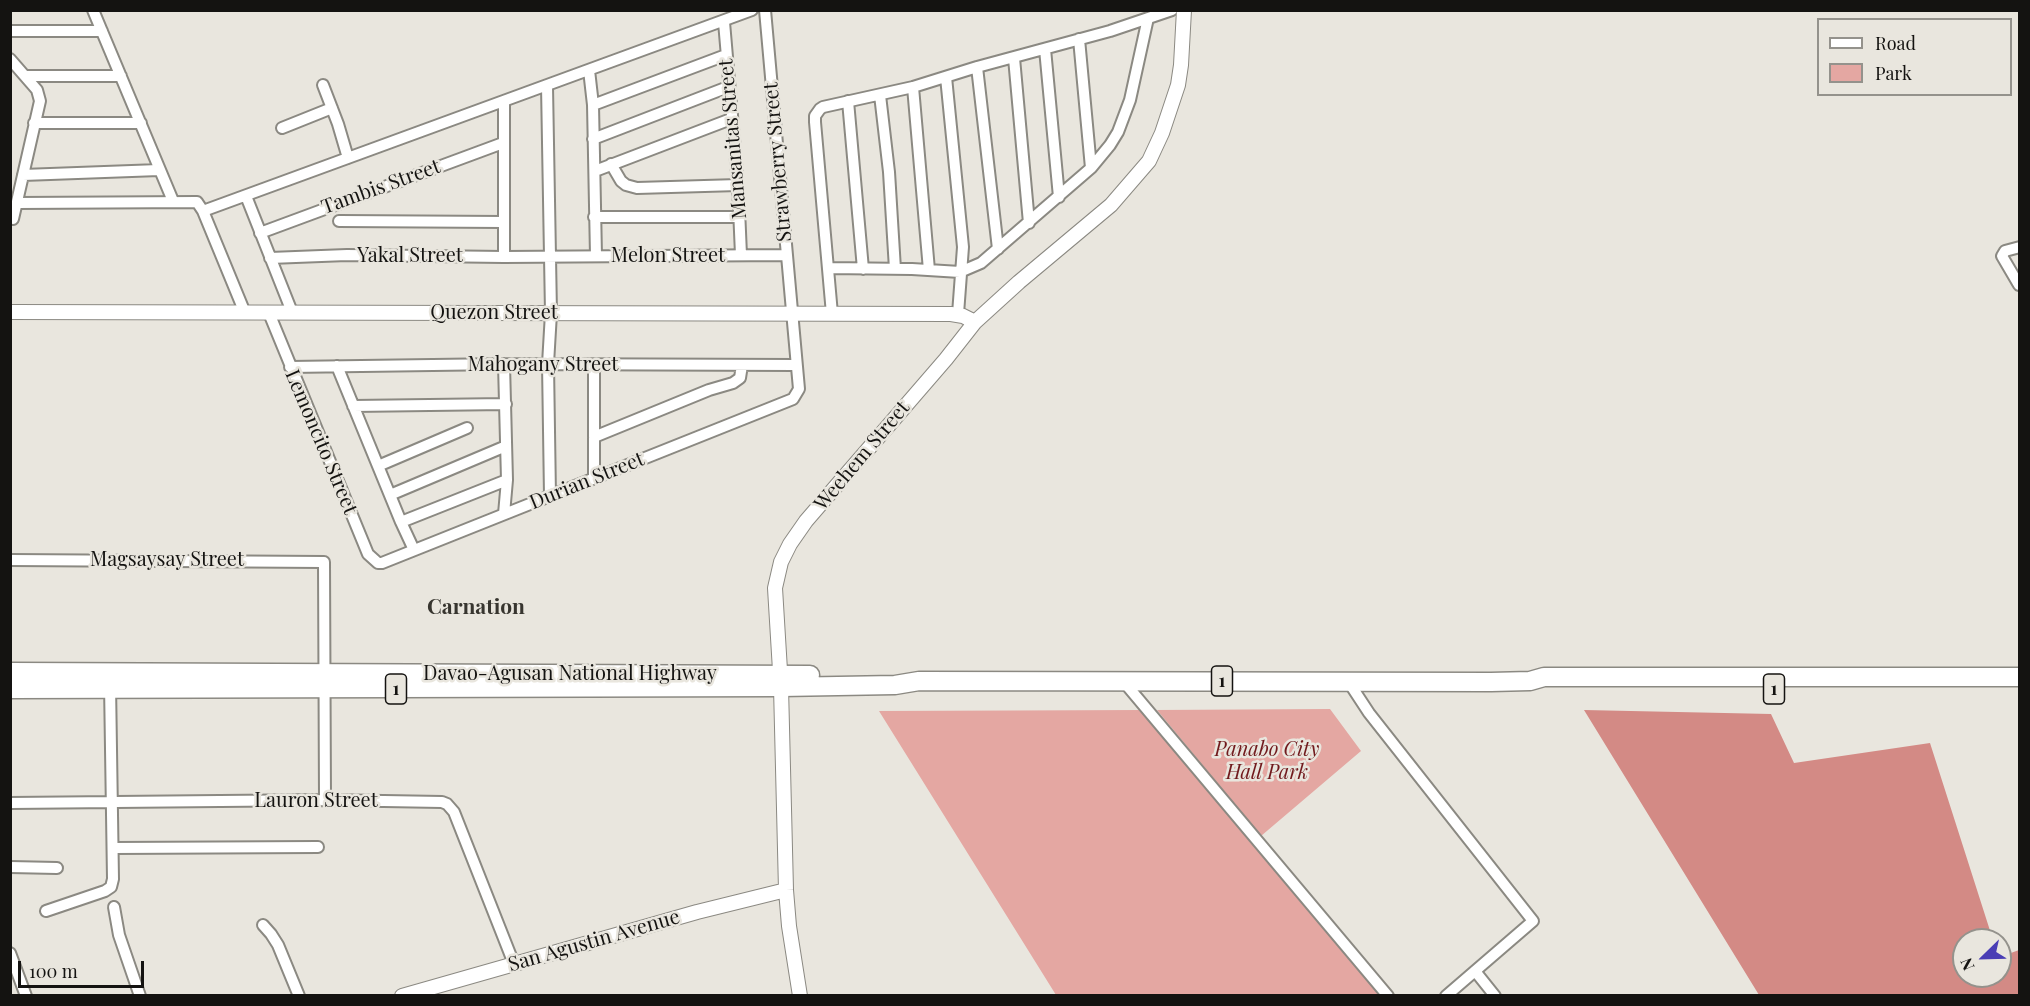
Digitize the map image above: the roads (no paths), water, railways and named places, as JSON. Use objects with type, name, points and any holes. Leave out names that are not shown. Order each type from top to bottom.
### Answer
[{"type":"highway","name":"Davao-Agusan National Highway","points":[[10,672],[110,680],[780,681],[895,685],[913,681],[1530,681],[1544,677],[1784,684],[2019,687]]},
{"type":"highway","name":"Davao-Agusan National Highway","points":[[1784,684],[2019,677]]},
{"type":"highway","name":"Davao-Agusan National Highway","points":[[10,689],[110,680]]},
{"type":"street","points":[[93,10],[173,201]]},
{"type":"street","points":[[203,211],[752,10]]},
{"type":"street","name":"Strawberry Street","points":[[765,10],[798,389],[793,399]]},
{"type":"street","points":[[832,314],[815,116],[823,107],[913,87],[977,67],[1110,32],[1172,10]]},
{"type":"street","name":"Weehem Street","points":[[800,996],[786,890],[775,588],[781,562],[790,543],[806,521],[861,460],[975,322],[1019,282],[1112,205],[1149,161],[1162,133],[1178,85],[1184,10]]},
{"type":"street","points":[[828,268],[960,272],[981,264],[1090,168],[1110,146],[1118,132],[1132,92],[1149,18]]},
{"type":"street","name":"Mansanitas Street","points":[[724,22],[738,185],[741,255]]},
{"type":"street","points":[[10,31],[102,31]]},
{"type":"street","points":[[1079,39],[1090,168]]},
{"type":"street","points":[[1045,49],[1059,196]]},
{"type":"street","points":[[593,105],[726,55]]},
{"type":"street","points":[[10,58],[39,95],[40,101],[13,219]]},
{"type":"street","points":[[1014,58],[1029,223]]},
{"type":"street","points":[[977,67],[998,249]]},
{"type":"street","points":[[589,70],[593,105],[596,256]]},
{"type":"street","points":[[25,76],[121,76]]},
{"type":"street","points":[[946,77],[963,247],[958,314]]},
{"type":"street","points":[[323,85],[348,158]]},
{"type":"street","points":[[547,86],[551,313],[548,364],[550,496]]},
{"type":"street","points":[[593,139],[728,87]]},
{"type":"street","points":[[913,87],[929,270]]},
{"type":"street","points":[[880,95],[889,172],[895,269]]},
{"type":"street","points":[[848,101],[863,269]]},
{"type":"street","points":[[504,102],[504,257]]},
{"type":"street","points":[[282,128],[332,108]]},
{"type":"street","points":[[595,171],[731,119]]},
{"type":"street","points":[[34,123],[141,123]]},
{"type":"street","name":"Tambis Street","points":[[260,233],[503,143]]},
{"type":"street","points":[[611,164],[621,181],[630,187],[738,185]]},
{"type":"street","points":[[23,175],[159,170]]},
{"type":"street","points":[[246,196],[292,312]]},
{"type":"street","points":[[17,203],[197,202],[203,211],[245,313]]},
{"type":"street","points":[[594,217],[740,217]]},
{"type":"street","points":[[339,221],[504,222]]},
{"type":"street","points":[[2019,247],[2005,251],[2002,256],[2019,286]]},
{"type":"street","name":"Yakal Street","points":[[270,258],[347,255],[549,256]]},
{"type":"street","name":"Melon Street","points":[[549,256],[786,255]]},
{"type":"street","name":"Quezon Street","points":[[10,312],[958,314],[975,322]]},
{"type":"street","name":"Lemoncito Street","points":[[269,313],[368,554],[374,561],[382,563]]},
{"type":"street","points":[[504,364],[507,480],[504,514]]},
{"type":"street","name":"Mahogany Street","points":[[290,367],[504,364],[796,365]]},
{"type":"street","points":[[594,365],[594,477]]},
{"type":"street","points":[[594,437],[709,390],[733,383],[740,378],[742,365]]},
{"type":"street","points":[[337,366],[414,550]]},
{"type":"street","name":"Durian Street","points":[[382,563],[793,399]]},
{"type":"street","points":[[353,406],[506,404]]},
{"type":"street","points":[[378,466],[467,428]]},
{"type":"street","points":[[390,495],[506,446]]},
{"type":"street","points":[[401,522],[507,480]]},
{"type":"street","name":"Magsaysay Street","points":[[10,560],[324,562],[324,681]]},
{"type":"street","points":[[46,911],[111,887],[113,848],[110,680]]},
{"type":"street","points":[[324,681],[325,800]]},
{"type":"street","points":[[1348,681],[1370,713],[1533,921],[1446,996]]},
{"type":"street","points":[[1124,682],[1388,996]]},
{"type":"street","name":"Lauron Street","points":[[10,803],[325,800],[436,801],[447,804],[454,812],[514,964]]},
{"type":"street","points":[[113,848],[318,847]]},
{"type":"street","points":[[10,867],[57,868]]},
{"type":"street","name":"San Agustin Avenue","points":[[402,996],[697,912],[786,890]]},
{"type":"street","points":[[114,907],[119,935],[140,996]]},
{"type":"street","points":[[263,925],[278,945],[299,996]]},
{"type":"street","points":[[10,953],[15,976],[26,996]]},
{"type":"street","points":[[1475,971],[1495,996]]},
{"type":"district","name":"Carnation","points":[[476,607]]},
{"type":"park label","name":"Panabo City Hall Park","points":[[1267,762]]}]
